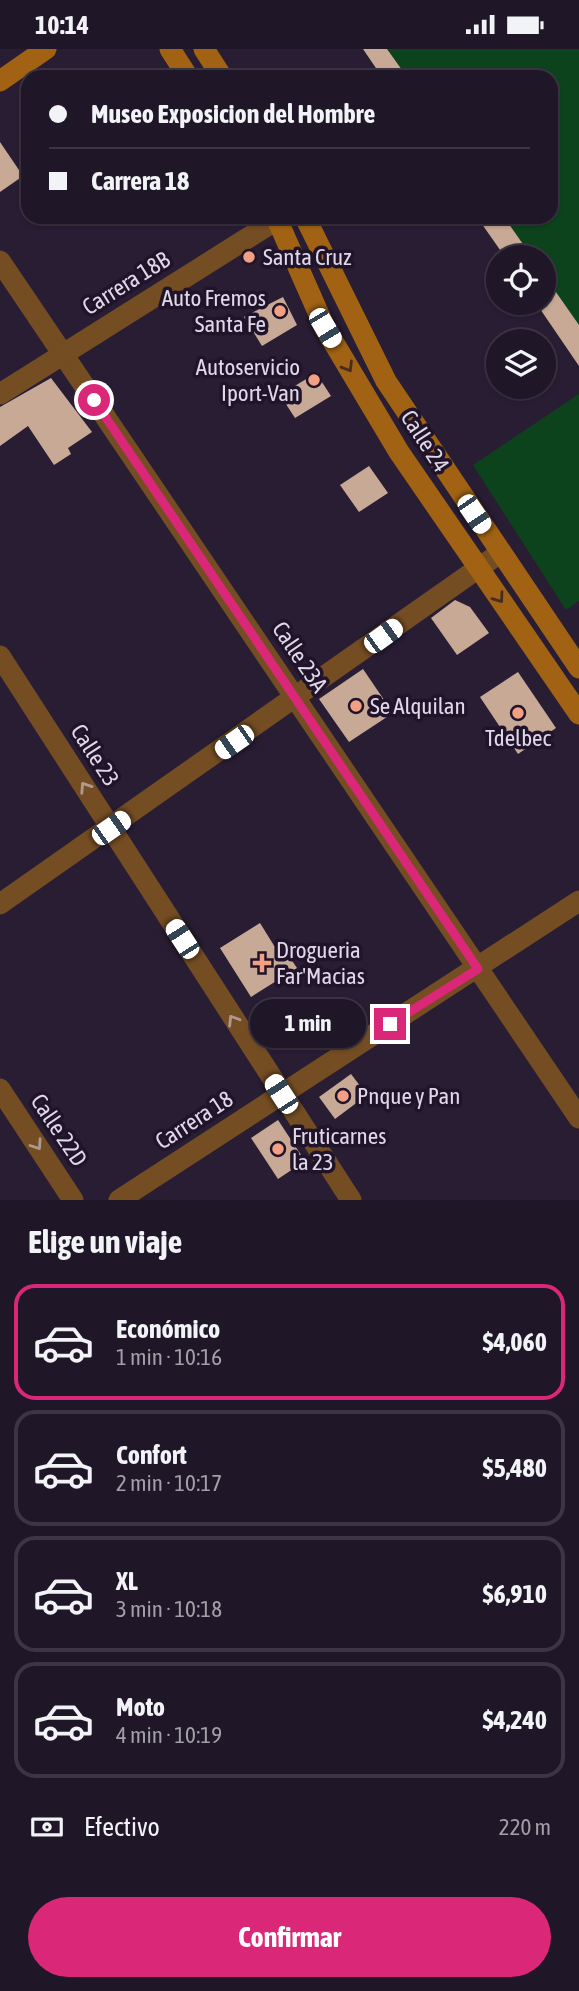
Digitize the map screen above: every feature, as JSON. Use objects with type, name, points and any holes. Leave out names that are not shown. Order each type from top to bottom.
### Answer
[{"type":"street","points":[[0,81],[46,49]]},
{"type":"street","points":[[170,49],[184,70]]},
{"type":"street","points":[[204,49],[218,70]]},
{"type":"street","name":"Carrera 18B","points":[[0,394],[269,224]]},
{"type":"street","name":"Calle 24","points":[[281,224],[325,328],[399,453],[579,713]]},
{"type":"street","name":"Calle 24","points":[[308,224],[386,381],[579,668]]},
{"type":"street","name":"Calle 23A","points":[[0,261],[579,1118]]},
{"type":"street","points":[[0,904],[296,699],[500,553]]},
{"type":"street","name":"Calle 23","points":[[0,656],[351,1200]]},
{"type":"street","name":"Carrera 18","points":[[119,1200],[579,901]]},
{"type":"street","name":"Calle 22D","points":[[0,1089],[74,1200]]},
{"type":"green space","points":[[363,49],[579,49],[579,366],[544,315],[556,315],[556,245],[497,245],[482,224],[558,224],[558,70],[377,70]]},
{"type":"green space","points":[[579,394],[579,601],[566,610],[473,465]]},
{"type":"building","points":[[363,49],[387,49],[402,70],[377,70]]},
{"type":"building","points":[[0,142],[21,173],[21,177],[0,192]]},
{"type":"building","points":[[482,224],[509,224],[524,245],[497,245]]},
{"type":"building","points":[[556,292],[579,325],[579,366],[556,329],[544,315],[556,315]]},
{"type":"building","points":[[283,297],[297,325],[262,346],[244,317]]},
{"type":"building","points":[[316,373],[331,396],[295,418],[280,395]]},
{"type":"building","points":[[51,378],[92,432],[68,448],[71,454],[54,465],[28,426],[0,446],[0,407]]},
{"type":"building","points":[[369,466],[388,493],[359,512],[340,485]]},
{"type":"building","points":[[455,600],[470,607],[489,633],[457,655],[431,618]]},
{"type":"building","name":"Se Alquilan","points":[[363,669],[393,713],[349,742],[319,699]]},
{"type":"building","name":"Tdelbec","points":[[518,672],[556,728],[518,754],[480,697]]},
{"type":"building","name":"Drogueria Far'Macias","points":[[260,923],[278,952],[284,949],[297,968],[251,997],[220,948]]},
{"type":"building","name":"Pnque y Pan","points":[[351,1074],[367,1095],[335,1119],[319,1097]]},
{"type":"building","name":"Fruticarnes la 23","points":[[278,1120],[305,1161],[278,1179],[251,1138]]},
{"type":"place","name":"Santa Cruz","points":[[249,257]]},
{"type":"place","name":"Auto Fremos Santa Fe","points":[[280,311]]},
{"type":"place","name":"Autoservicio Iport-Van","points":[[314,380]]},
{"type":"place","name":"Se Alquilan","points":[[356,706]]},
{"type":"place","name":"Tdelbec","points":[[518,713]]},
{"type":"place","name":"Drogueria Far'Macias","points":[[262,963]]},
{"type":"place","name":"Pnque y Pan","points":[[343,1096]]},
{"type":"place","name":"Fruticarnes la 23","points":[[278,1149]]},
{"type":"route","points":[[94,400],[478,969],[390,1024]]}]
